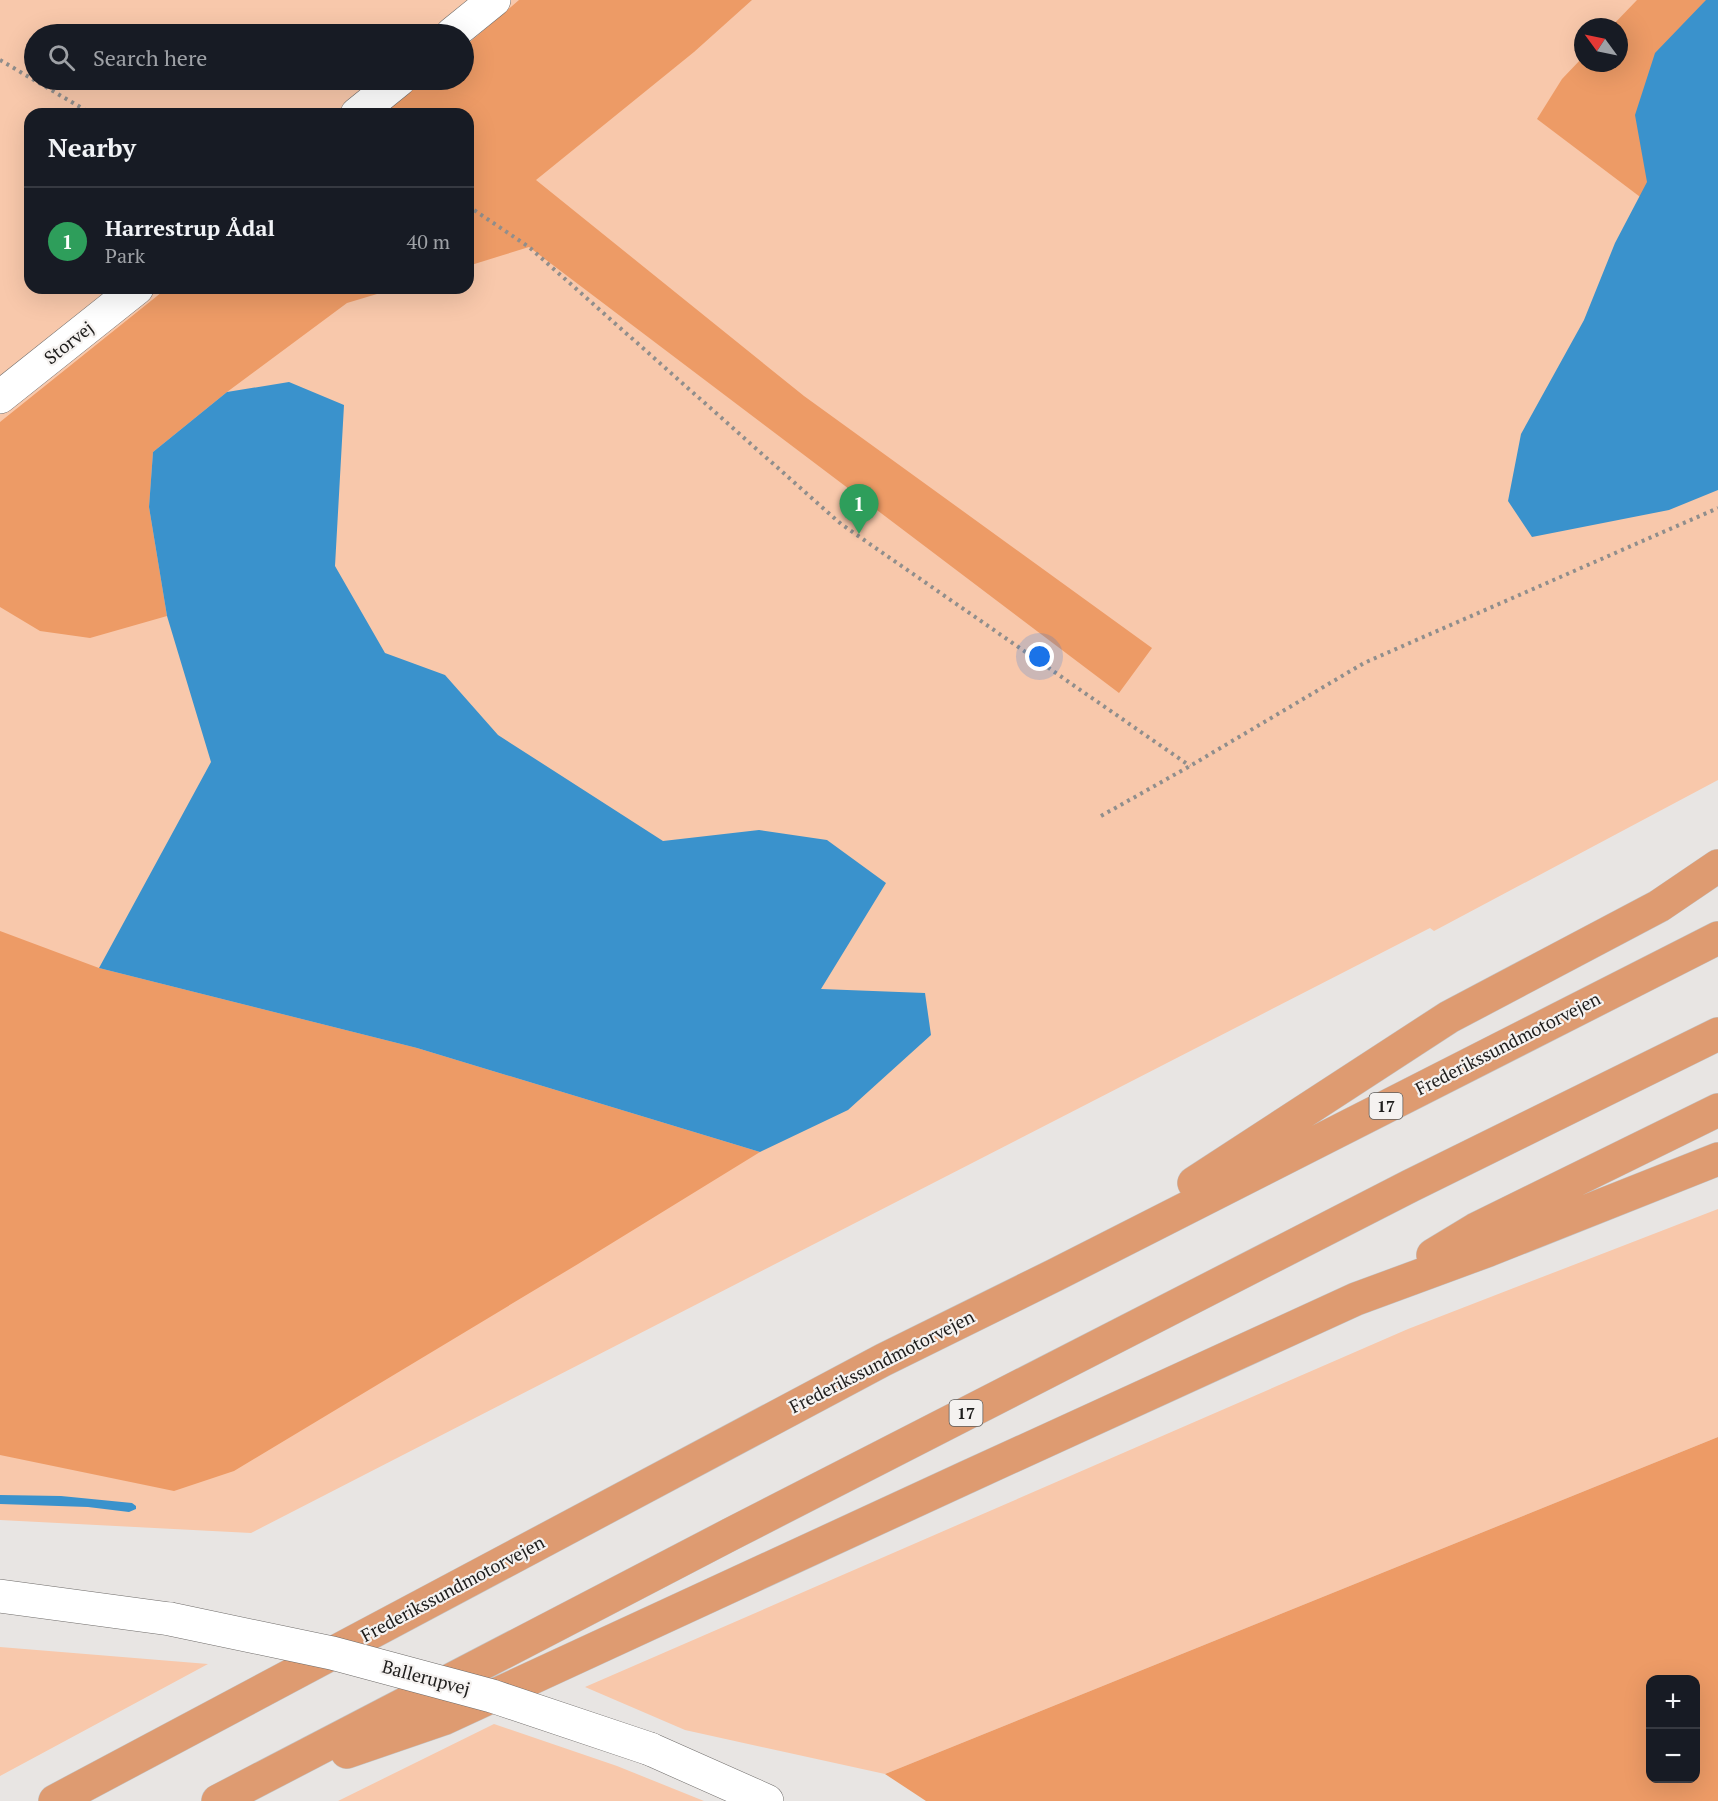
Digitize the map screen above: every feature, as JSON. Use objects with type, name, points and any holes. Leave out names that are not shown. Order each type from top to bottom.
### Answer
[{"type":"highway","points":[[1659,906],[1718,866]]},
{"type":"highway","points":[[1055,1275],[1449,1017],[1659,906],[1718,878]]},
{"type":"highway","name":"Frederikssundmotorvejen","points":[[55,1801],[883,1360],[1718,938]]},
{"type":"highway","name":"17","points":[[230,1794],[1399,1191],[1718,1034]]},
{"type":"highway","points":[[1356,1299],[1476,1229],[1718,1110]]},
{"type":"highway","points":[[230,1794],[443,1719],[1356,1299],[1489,1250],[1718,1159]]},
{"type":"street","points":[[464,24],[494,0]]},
{"type":"street","points":[[364,108],[387,90]]},
{"type":"street","name":"Storvej","points":[[0,397],[129,294]]},
{"type":"street","name":"Ballerupvej","points":[[0,1596],[170,1619],[332,1653],[481,1693],[650,1749],[767,1801]]},
{"type":"path","points":[[0,60],[24,74]]},
{"type":"path","points":[[51,90],[82,108]]},
{"type":"path","points":[[474,210],[529,247],[841,524],[1190,766]]},
{"type":"path","points":[[1101,816],[1364,663],[1718,508]]},
{"type":"shaded area","points":[[0,0],[1718,0],[1718,780],[1434,931],[1430,928],[251,1533],[0,1520]]},
{"type":"shaded area","points":[[519,0],[752,0],[694,52],[536,180],[804,396],[1152,648],[1119,693],[529,247],[474,264],[474,108],[390,108],[413,90],[474,90],[474,38]]},
{"type":"shaded area","points":[[1637,0],[1718,0],[1668,218],[1537,119],[1562,79],[1574,66],[1574,72],[1628,72],[1628,18],[1620,18]]},
{"type":"shaded area","points":[[160,294],[377,294],[347,303],[227,392],[153,452],[149,507],[167,616],[90,638],[40,631],[0,607],[0,422]]},
{"type":"shaded area","points":[[0,931],[99,968],[417,1048],[760,1152],[234,1471],[174,1491],[0,1455]]},
{"type":"shaded area","points":[[1718,1209],[1718,1437],[885,1774],[685,1730],[585,1687],[1408,1329]]},
{"type":"shaded area","points":[[1718,1437],[1718,1801],[926,1801],[885,1774]]},
{"type":"shaded area","points":[[0,1647],[208,1664],[0,1776]]},
{"type":"shaded area","points":[[494,1724],[617,1766],[704,1801],[338,1801]]},
{"type":"water","points":[[1706,0],[1718,0],[1718,490],[1669,510],[1532,537],[1508,501],[1521,434],[1584,320],[1615,243],[1647,182],[1635,115],[1655,53]]},
{"type":"water","points":[[289,382],[344,405],[335,566],[385,653],[445,675],[498,735],[663,841],[759,830],[827,840],[886,883],[821,989],[925,993],[931,1035],[848,1110],[760,1152],[417,1048],[99,968],[211,762],[167,616],[149,507],[153,452],[227,392]]},
{"type":"water","points":[[0,1495],[61,1496],[132,1503],[136,1509],[129,1512],[88,1507],[0,1504]]},
{"type":"place","name":"Harrestrup Ådal","points":[[859,534]]}]
